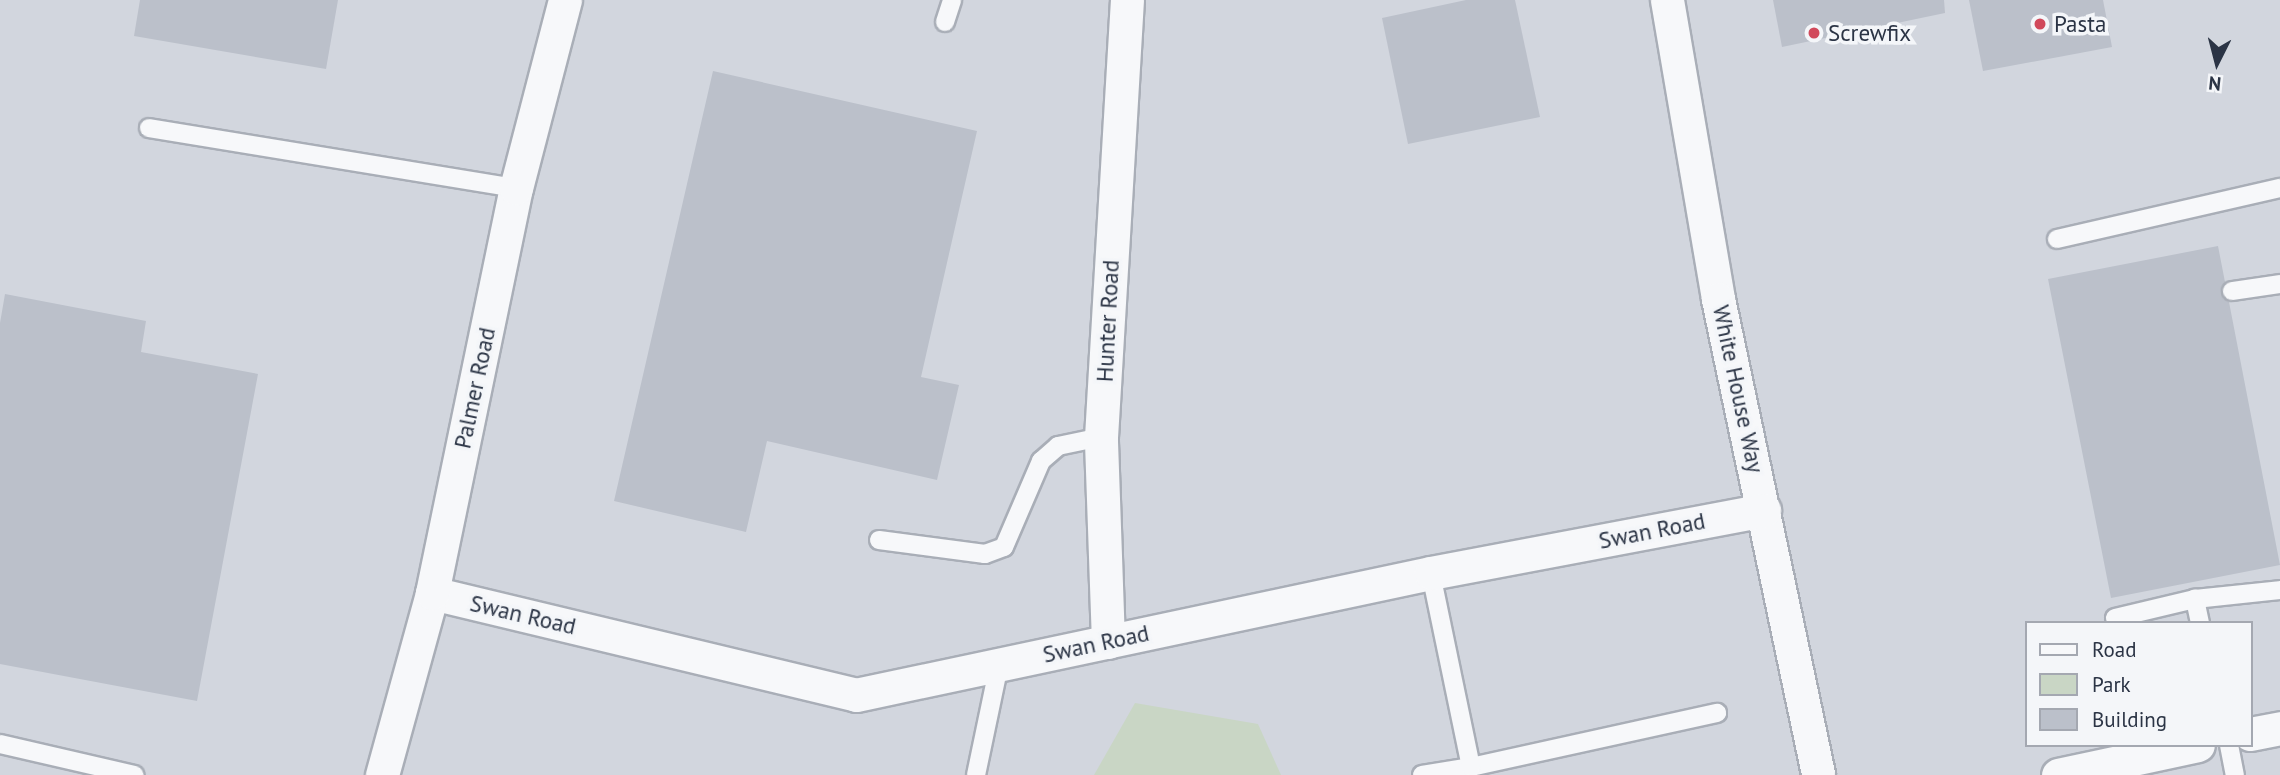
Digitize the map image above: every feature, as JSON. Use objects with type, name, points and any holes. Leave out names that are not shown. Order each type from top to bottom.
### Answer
[{"type":"street","name":"Palmer Road","points":[[382,775],[432,593],[516,188],[565,0]]},
{"type":"street","name":"Hunter Road","points":[[1108,642],[1101,438],[1127,0]]},
{"type":"street","name":"White House Way","points":[[1667,0],[1718,299],[1818,775]]},
{"type":"street","name":"Swan Road","points":[[432,593],[856,695],[1431,573],[1764,510]]},
{"type":"street","points":[[2252,734],[2280,728]]},
{"type":"street","points":[[2057,775],[2189,747]]},
{"type":"lane","points":[[945,22],[952,0]]},
{"type":"lane","points":[[149,128],[516,188]]},
{"type":"lane","points":[[2057,239],[2280,188]]},
{"type":"lane","points":[[2232,291],[2280,284]]},
{"type":"lane","points":[[879,540],[985,554],[1004,547],[1041,460],[1058,446],[1101,438]]},
{"type":"lane","points":[[1431,573],[1471,767]]},
{"type":"lane","points":[[2115,618],[2195,599],[2280,590]]},
{"type":"lane","points":[[2195,599],[2200,621]]},
{"type":"lane","points":[[976,775],[999,665]]},
{"type":"lane","points":[[1422,775],[1471,767],[1717,713]]},
{"type":"lane","points":[[0,744],[134,775]]},
{"type":"lane","points":[[2230,747],[2235,775]]},
{"type":"shaded area","points":[[0,0],[2280,0],[2280,775],[0,775]]},
{"type":"green space","points":[[1135,703],[1258,724],[1281,775],[1094,775]]},
{"type":"building","points":[[140,0],[338,0],[326,69],[134,36]]},
{"type":"building","points":[[1466,0],[1515,0],[1540,117],[1408,144],[1382,18]]},
{"type":"building","name":"Screwfix","points":[[1773,0],[1944,0],[1945,13],[1782,47]]},
{"type":"building","name":"Pasta","points":[[1969,0],[2103,0],[2112,47],[1983,71]]},
{"type":"building","points":[[713,71],[977,131],[921,377],[959,385],[937,480],[767,441],[746,532],[614,501]]},
{"type":"building","points":[[2218,246],[2225,282],[2221,293],[2229,302],[2280,565],[2111,598],[2048,279]]},
{"type":"building","points":[[5,294],[146,321],[141,352],[258,374],[197,701],[0,664],[0,323]]},
{"type":"place","name":"Pasta","points":[[2040,24]]},
{"type":"place","name":"Screwfix","points":[[1814,33]]}]
